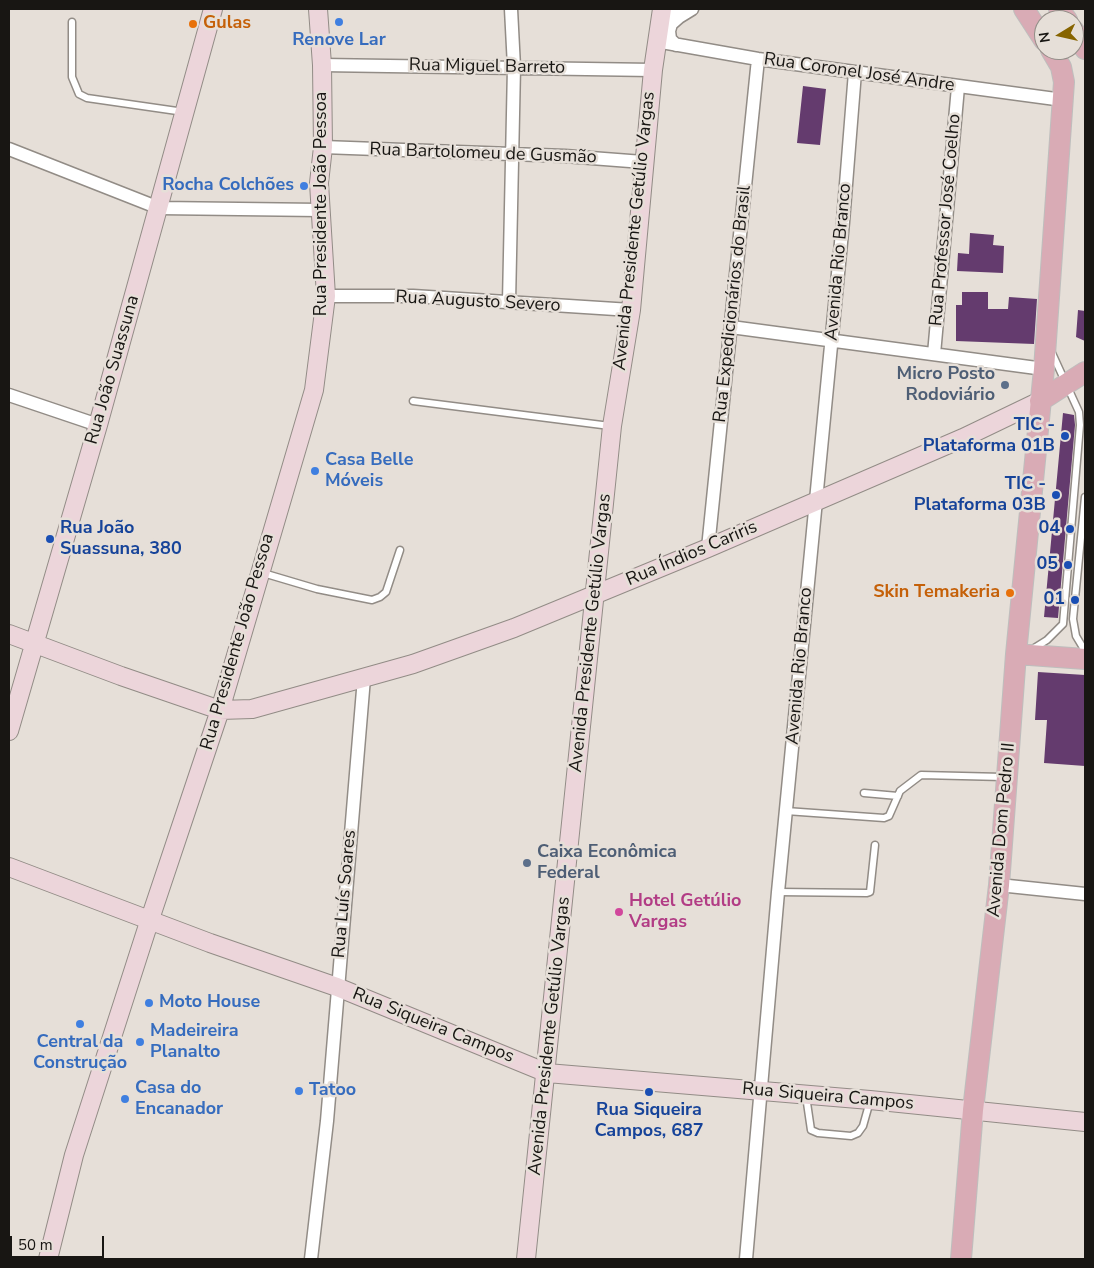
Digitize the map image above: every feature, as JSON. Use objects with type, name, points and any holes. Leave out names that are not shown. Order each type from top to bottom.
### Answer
[{"type":"main road","name":"Rua João Suassuna","points":[[9,731],[98,425],[213,9]]},
{"type":"main road","name":"Rua Presidente João Pessoa","points":[[48,1259],[74,1155],[220,710],[314,390],[326,296],[319,183],[323,147],[322,65],[318,9]]},
{"type":"main road","points":[[1024,9],[1034,24]]},
{"type":"main road","name":"Avenida Presidente Getúlio Vargas","points":[[526,1259],[547,1072],[612,426],[630,310],[643,162],[656,41],[662,10]]},
{"type":"main road","name":"Avenida Dom Pedro II","points":[[961,1259],[973,1110],[999,885],[1044,369],[1064,82],[1061,66],[1057,60]]},
{"type":"main road","points":[[1040,401],[1085,372]]},
{"type":"main road","name":"Rua Índios Cariris","points":[[220,710],[252,709],[364,678],[462,646],[594,596],[708,548],[963,438],[1040,401]]},
{"type":"main road","points":[[9,634],[220,710]]},
{"type":"main road","points":[[1020,655],[1085,660]]},
{"type":"main road","name":"Rua Siqueira Campos","points":[[9,868],[337,987],[547,1072],[760,1092],[870,1100],[1085,1122]]},
{"type":"street","points":[[509,302],[514,67],[511,9]]},
{"type":"street","points":[[676,46],[670,39],[669,31],[671,24],[692,9]]},
{"type":"street","points":[[662,10],[679,17]]},
{"type":"street","name":"Rua Coronel José Andre","points":[[656,41],[758,59],[1063,100]]},
{"type":"street","name":"Rua Expedicionários do Brasil","points":[[708,548],[758,59]]},
{"type":"street","name":"Rua Miguel Barreto","points":[[322,65],[653,70]]},
{"type":"street","name":"Avenida Rio Branco","points":[[746,1259],[778,892],[856,72]]},
{"type":"street","name":"Rua Professor José Coelho","points":[[934,354],[958,87]]},
{"type":"street","name":"Rua Bartolomeu de Gusmão","points":[[323,147],[566,156],[643,162]]},
{"type":"street","points":[[9,149],[159,208],[320,210]]},
{"type":"street","name":"Rua Augusto Severo","points":[[326,296],[413,296],[630,310]]},
{"type":"street","points":[[731,327],[1044,369]]},
{"type":"street","points":[[9,395],[98,425]]},
{"type":"street","name":"Rua Luís Soares","points":[[311,1259],[327,1121],[364,678]]},
{"type":"street","points":[[999,885],[1085,894]]},
{"type":"lane","points":[[72,22],[72,77],[79,94],[87,98],[185,113]]},
{"type":"lane","points":[[1020,655],[1047,640],[1063,624],[1080,425],[1079,412],[1045,338]]},
{"type":"lane","points":[[413,401],[612,426]]},
{"type":"lane","points":[[1085,497],[1073,619],[1076,636],[1085,651]]},
{"type":"lane","points":[[259,572],[317,588],[372,600],[386,592],[400,550]]},
{"type":"lane","points":[[786,811],[884,818],[889,816],[902,789],[924,774],[1007,778]]},
{"type":"lane","points":[[864,793],[898,796]]},
{"type":"lane","points":[[778,892],[870,892],[876,846]]},
{"type":"lane","points":[[806,1095],[811,1130],[818,1133],[851,1136],[858,1133],[864,1126],[870,1100]]},
{"type":"building","points":[[803,86],[826,89],[820,145],[797,143]]},
{"type":"building","points":[[970,233],[994,235],[993,245],[1004,246],[1003,273],[957,271],[958,253],[969,254]]},
{"type":"building","points":[[962,292],[988,292],[988,309],[1008,309],[1009,297],[1037,299],[1034,344],[956,341],[956,305],[962,305]]},
{"type":"building","points":[[1078,310],[1085,311],[1085,341],[1076,337]]},
{"type":"building","points":[[1063,413],[1074,415],[1075,425],[1058,618],[1044,617]]},
{"type":"building","points":[[1038,672],[1085,675],[1085,766],[1044,763],[1047,720],[1035,720]]},
{"type":"place","name":"Renove Lar","points":[[339,22]]},
{"type":"place","name":"Gulas","points":[[193,24]]},
{"type":"place","name":"Rocha Colchões","points":[[304,186]]},
{"type":"place","name":"Micro Posto Rodoviário","points":[[1005,385]]},
{"type":"place","name":"TIC - Plataforma 01B","points":[[1065,436]]},
{"type":"place","name":"Casa Belle Móveis","points":[[315,471]]},
{"type":"place","name":"TIC - Plataforma 03B","points":[[1056,495]]},
{"type":"place","name":"04","points":[[1070,529]]},
{"type":"place","name":"Rua João Suassuna, 380","points":[[50,539]]},
{"type":"place","name":"05","points":[[1068,565]]},
{"type":"place","name":"Skin Temakeria","points":[[1010,593]]},
{"type":"place","name":"01","points":[[1075,600]]},
{"type":"place","name":"Caixa Econômica Federal","points":[[527,863]]},
{"type":"place","name":"Hotel Getúlio Vargas","points":[[619,912]]},
{"type":"place","name":"Moto House","points":[[149,1003]]},
{"type":"place","name":"Central da Construção","points":[[80,1024]]},
{"type":"place","name":"Madeireira Planalto","points":[[140,1042]]},
{"type":"place","name":"Tatoo","points":[[299,1091]]},
{"type":"place","name":"Rua Siqueira Campos, 687","points":[[649,1092]]},
{"type":"place","name":"Casa do Encanador","points":[[125,1099]]}]
